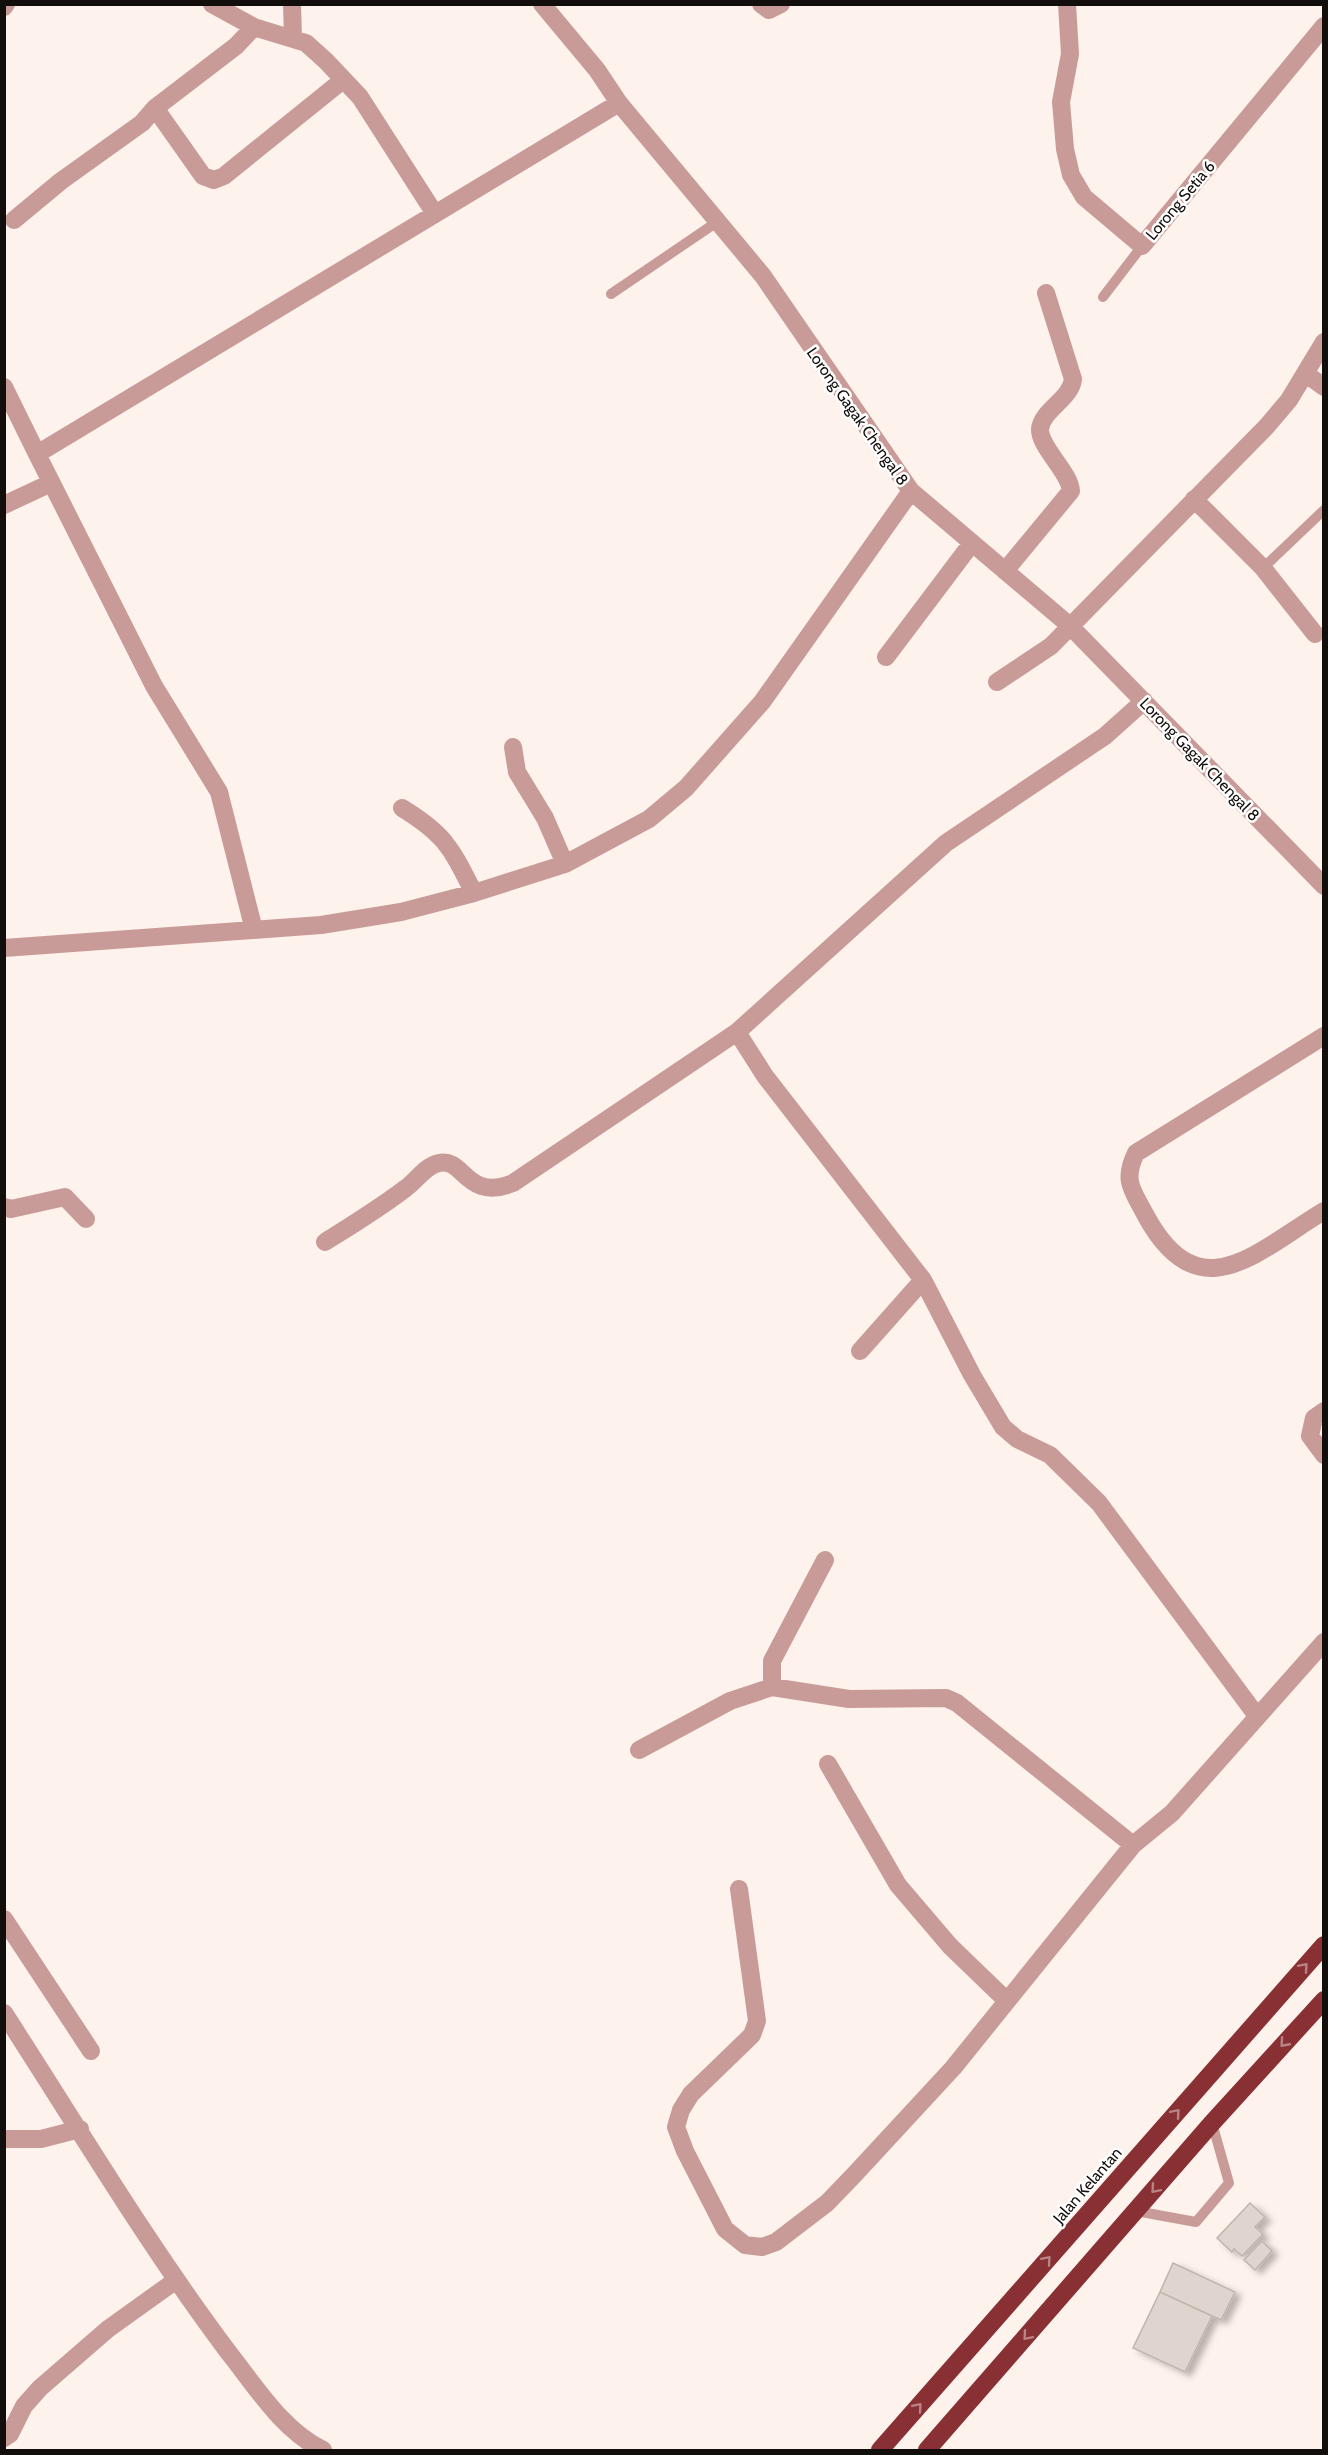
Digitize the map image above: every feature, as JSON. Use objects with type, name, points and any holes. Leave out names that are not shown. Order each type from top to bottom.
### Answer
[{"type":"highway","name":"Jalan Kelantan","points":[[880,2451],[1323,1945]]},
{"type":"highway","points":[[927,2451],[1212,2123],[1323,2000]]},
{"type":"street","points":[[212,4],[255,27],[306,43],[360,97],[435,214]]},
{"type":"street","points":[[292,4],[293,38]]},
{"type":"street","points":[[761,4],[769,9],[781,4]]},
{"type":"street","name":"Lorong Setia 6","points":[[1067,4],[1070,54],[1062,102],[1065,149],[1071,175],[1083,196],[1142,246],[1323,26]]},
{"type":"street","name":"Lorong Gagak Chengal 8","points":[[549,7],[619,103],[762,276],[911,491],[1069,625],[1323,886]]},
{"type":"street","points":[[14,220],[61,181],[142,123],[155,108],[236,46],[255,27]]},
{"type":"street","points":[[155,108],[203,176],[214,180],[224,176],[343,80]]},
{"type":"street","points":[[37,454],[619,103]]},
{"type":"street","points":[[1005,571],[1071,491],[1041,433],[1042,422],[1070,387],[1073,379],[1046,293]]},
{"type":"street","points":[[997,682],[1042,653],[1267,426],[1289,400],[1323,342]]},
{"type":"street","points":[[1305,374],[1323,387]]},
{"type":"street","points":[[4,387],[154,687],[219,792],[254,930]]},
{"type":"street","points":[[4,505],[51,483]]},
{"type":"street","points":[[4,948],[321,925],[401,912],[474,893],[565,864],[649,819],[686,788],[762,702],[911,491]]},
{"type":"street","points":[[1194,498],[1263,568],[1315,634]]},
{"type":"street","points":[[886,657],[972,543]]},
{"type":"street","points":[[325,1242],[408,1187],[428,1168],[440,1162],[452,1165],[481,1187],[497,1189],[513,1183],[737,1032],[946,843],[1106,736],[1144,701]]},
{"type":"street","points":[[513,747],[517,772],[545,818],[565,864]]},
{"type":"street","points":[[402,808],[432,826],[446,840],[474,893]]},
{"type":"street","points":[[737,1032],[765,1076],[923,1280],[972,1375],[1003,1427],[1017,1439],[1050,1455],[1099,1503],[1257,1716]]},
{"type":"street","points":[[1323,1036],[1136,1153],[1128,1169],[1130,1186],[1161,1243],[1188,1264],[1212,1270],[1234,1265],[1323,1211]]},
{"type":"street","points":[[4,1207],[11,1209],[65,1197],[86,1220]]},
{"type":"street","points":[[860,1351],[923,1280]]},
{"type":"street","points":[[1323,1411],[1314,1418],[1310,1436],[1323,1455]]},
{"type":"street","points":[[772,1687],[772,1660],[825,1560]]},
{"type":"street","points":[[739,1889],[758,2021],[752,2035],[691,2094],[681,2110],[676,2127],[685,2151],[726,2229],[745,2245],[762,2247],[776,2242],[827,2203],[953,2068],[1132,1845],[1172,1814],[1323,1642]]},
{"type":"street","points":[[639,1750],[730,1701],[772,1687],[849,1699],[946,1698],[957,1703],[1132,1845]]},
{"type":"street","points":[[828,1764],[898,1885],[950,1946],[1007,2001]]},
{"type":"street","points":[[4,1919],[91,2051]]},
{"type":"street","points":[[4,2013],[175,2281],[273,2410],[314,2449]]},
{"type":"street","points":[[4,2139],[41,2139],[80,2129]]},
{"type":"street","points":[[4,2438],[10,2434],[24,2406],[40,2388],[108,2329],[175,2281]]},
{"type":"lane","points":[[611,294],[717,222]]},
{"type":"lane","points":[[1103,297],[1142,246]]},
{"type":"lane","points":[[1263,568],[1323,510]]},
{"type":"lane","points":[[1136,2211],[1196,2222],[1229,2183],[1212,2123]]},
{"type":"building","points":[[1250,2203],[1265,2217],[1255,2227],[1263,2234],[1242,2256],[1234,2249],[1232,2252],[1217,2238]]},
{"type":"building","points":[[1262,2241],[1272,2251],[1255,2270],[1244,2260]]},
{"type":"building","points":[[1173,2263],[1235,2292],[1221,2320],[1160,2292]]},
{"type":"building","points":[[1160,2292],[1212,2316],[1185,2372],[1133,2348]]}]
